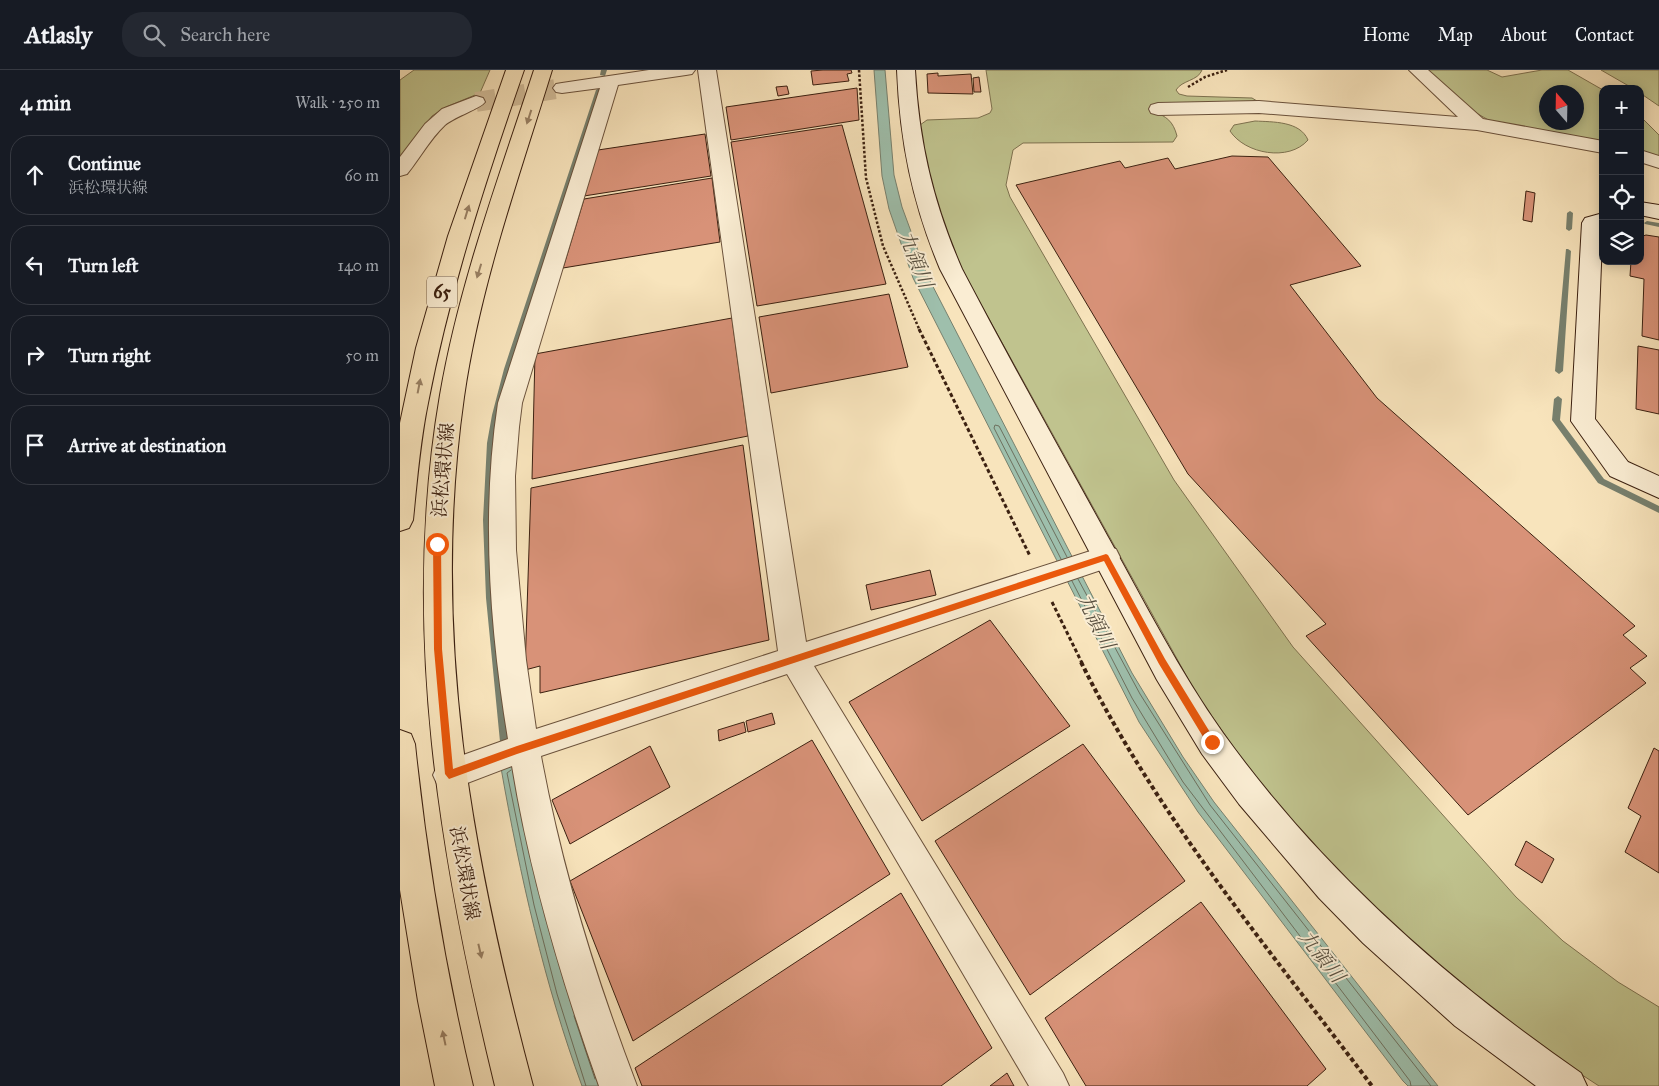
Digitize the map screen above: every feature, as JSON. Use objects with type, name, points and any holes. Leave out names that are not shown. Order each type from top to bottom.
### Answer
[{"type":"main road","name":"浜松環状線","points":[[400,520],[413,415],[430,335],[489,142],[515,70]]},
{"type":"main road","name":"浜松環状線","points":[[514,1086],[476,933],[449,774],[442,706],[436,595],[439,497],[448,410],[472,296],[553,79]]},
{"type":"main road","points":[[400,744],[401,781],[412,867],[427,956],[454,1086]]},
{"type":"street","points":[[553,79],[608,81],[686,70]]},
{"type":"street","points":[[707,70],[794,659],[1050,1086]]},
{"type":"street","points":[[906,70],[911,143],[922,195],[936,235],[1098,559],[1185,701],[1212,742],[1276,826],[1326,881],[1402,956],[1506,1042],[1568,1086]]},
{"type":"street","points":[[1418,70],[1477,124]]},
{"type":"street","points":[[608,81],[606,96],[510,403],[504,440],[502,529],[504,576],[514,681],[512,752],[537,813],[559,902],[599,1036],[618,1086]]},
{"type":"street","points":[[400,170],[439,119],[462,106],[476,102]]},
{"type":"street","points":[[1158,109],[1260,107],[1477,124],[1599,146]]},
{"type":"street","points":[[1644,157],[1659,162]]},
{"type":"street","points":[[1644,209],[1659,212]]},
{"type":"street","points":[[1599,221],[1592,223],[1583,421],[1620,469],[1659,488]]},
{"type":"street","points":[[449,774],[1098,559]]},
{"type":"path","points":[[859,70],[866,178],[883,246],[914,319],[1094,688],[1145,778],[1177,826],[1372,1086]]},
{"type":"path","points":[[1179,108],[1182,95],[1194,82],[1227,70]]},
{"type":"green space","points":[[414,70],[490,70],[480,93],[446,107],[432,116],[400,158],[400,80]]},
{"type":"green space","points":[[986,70],[1202,70],[1200,74],[1182,84],[1176,90],[1179,94],[1187,96],[1252,98],[1257,101],[1153,111],[1166,118],[1174,127],[1177,136],[1173,142],[1023,143],[1013,150],[1006,185],[1010,197],[1174,480],[1293,647],[1516,897],[1563,941],[1618,982],[1659,1007],[1659,1086],[1599,1086],[1514,1026],[1412,943],[1325,859],[1254,776],[1197,695],[979,301],[961,267],[934,201],[919,130],[920,125],[927,120],[978,118],[990,113],[992,109]]},
{"type":"green space","points":[[1427,70],[1487,70],[1502,77],[1542,70],[1568,70],[1599,88],[1599,142],[1492,122],[1471,110]]},
{"type":"green space","points":[[1601,70],[1659,70],[1659,106],[1644,96],[1644,85],[1627,85]]},
{"type":"green space","points":[[1644,120],[1659,135],[1659,157],[1644,152]]},
{"type":"green space","points":[[1255,121],[1278,122],[1292,126],[1299,129],[1308,140],[1300,147],[1290,151],[1279,153],[1256,150],[1237,139],[1230,131],[1234,125]]},
{"type":"water","name":"九領川","points":[[874,70],[885,70],[894,175],[902,207],[927,275],[1132,673],[1183,757],[1214,802],[1438,1086],[1408,1086],[1403,1081],[1198,812],[1139,722],[913,278],[889,209],[882,176]]},
{"type":"water","points":[[516,762],[603,1086],[582,1086],[556,1008],[534,928],[501,768]]},
{"type":"building","points":[[851,70],[852,73],[847,74],[849,81],[813,85],[811,71]]},
{"type":"building","points":[[938,73],[938,76],[971,74],[973,94],[928,93],[927,74]]},
{"type":"building","points":[[979,77],[981,92],[974,92],[973,78]]},
{"type":"building","points":[[787,86],[789,94],[778,96],[776,87]]},
{"type":"building","points":[[857,88],[859,120],[731,140],[726,107]]},
{"type":"building","points":[[842,125],[886,284],[757,306],[731,142]]},
{"type":"building","points":[[705,134],[711,176],[584,196],[598,150]]},
{"type":"building","points":[[1232,156],[1268,157],[1361,266],[1290,285],[1377,398],[1635,626],[1623,635],[1647,656],[1630,668],[1646,683],[1468,815],[1306,636],[1326,624],[1188,474],[1016,185],[1120,161],[1125,168],[1168,158],[1175,169]]},
{"type":"building","points":[[712,178],[720,242],[563,268],[584,199]]},
{"type":"building","points":[[1526,191],[1535,193],[1532,222],[1523,220]]},
{"type":"building","points":[[1644,236],[1659,237],[1659,340],[1642,336],[1644,279],[1630,276],[1631,265],[1644,265]]},
{"type":"building","points":[[889,294],[908,367],[771,393],[759,317]]},
{"type":"building","points":[[732,318],[748,436],[532,479],[535,354]]},
{"type":"building","points":[[1638,346],[1659,350],[1659,414],[1636,409]]},
{"type":"building","points":[[743,445],[769,640],[540,693],[540,666],[525,670],[531,488]]},
{"type":"building","points":[[930,570],[936,595],[871,610],[866,585]]},
{"type":"building","points":[[990,620],[1070,726],[922,821],[849,702]]},
{"type":"building","points":[[772,713],[775,724],[748,732],[746,721]]},
{"type":"building","points":[[744,722],[746,732],[719,741],[718,730]]},
{"type":"building","points":[[812,740],[890,874],[633,1041],[570,881]]},
{"type":"building","points":[[1083,744],[1185,881],[1030,995],[935,841]]},
{"type":"building","points":[[650,746],[670,787],[570,844],[552,800]]},
{"type":"building","points":[[1654,748],[1659,751],[1659,873],[1625,852],[1641,816],[1628,808]]},
{"type":"building","points":[[1526,841],[1554,859],[1542,883],[1515,865]]},
{"type":"building","points":[[901,893],[992,1048],[941,1086],[642,1086],[635,1068]]},
{"type":"building","points":[[1201,902],[1326,1069],[1307,1086],[1086,1086],[1045,1018]]},
{"type":"building","points":[[1007,1073],[1014,1086],[990,1086]]},
{"type":"waterway","points":[[603,75],[604,70]]},
{"type":"waterway","points":[[506,752],[488,559],[488,482],[492,434],[508,369],[599,90]]},
{"type":"waterway","points":[[1569,229],[1570,213]]},
{"type":"waterway","points":[[1647,223],[1659,225]]},
{"type":"waterway","points":[[1559,371],[1568,251]]},
{"type":"waterway","points":[[1558,399],[1556,420],[1601,481],[1659,510]]},
{"type":"tunnel","points":[[476,102],[562,88]]},
{"type":"route","points":[[437,544],[438,649],[449,774],[1106,557],[1162,661],[1212,742]]}]
